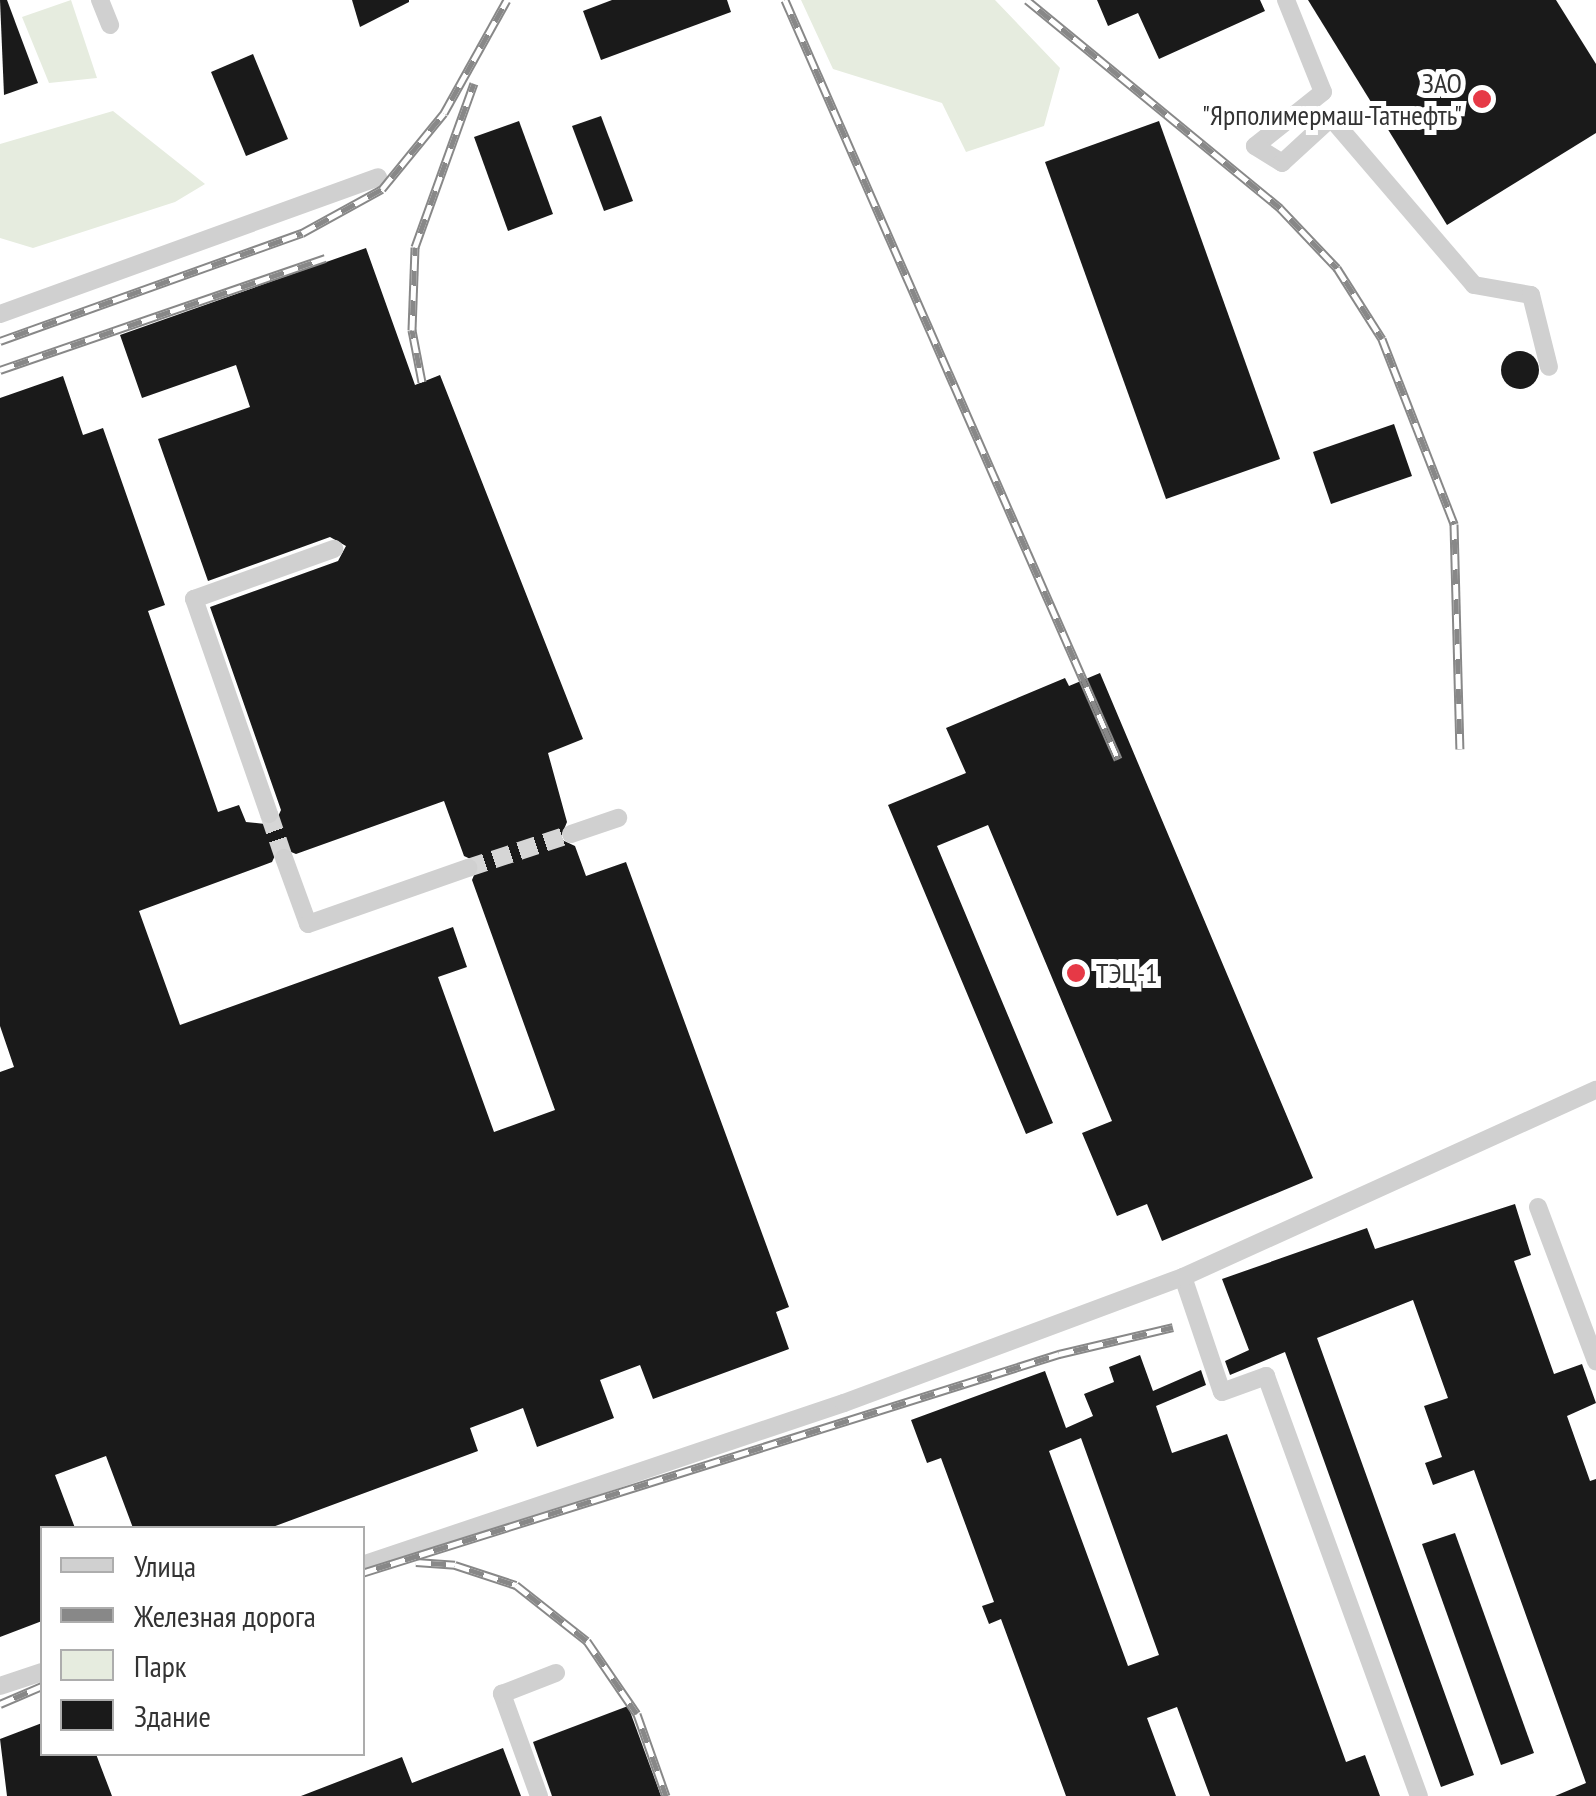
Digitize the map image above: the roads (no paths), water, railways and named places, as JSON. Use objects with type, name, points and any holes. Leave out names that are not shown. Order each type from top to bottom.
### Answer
[{"type":"street","points":[[100,0],[110,25]]},
{"type":"street","points":[[1286,0],[1324,92],[1255,146],[1282,164],[1331,118],[1474,285],[1531,295],[1549,367]]},
{"type":"street","points":[[0,314],[378,177]]},
{"type":"street","points":[[269,814],[194,598],[334,549]]},
{"type":"street","points":[[571,834],[618,818]]},
{"type":"street","points":[[284,858],[308,924],[468,868]]},
{"type":"street","points":[[365,1564],[844,1403],[1183,1277],[1596,1090]]},
{"type":"street","points":[[1538,1207],[1596,1362]]},
{"type":"street","points":[[1183,1277],[1222,1392],[1266,1376],[1419,1796]]},
{"type":"street","points":[[0,1686],[40,1673]]},
{"type":"street","points":[[539,1796],[502,1694],[556,1673]]},
{"type":"tunnel","points":[[269,814],[284,858]]},
{"type":"tunnel","points":[[468,868],[571,834]]},
{"type":"railway","points":[[0,341],[302,233],[382,189],[444,113],[507,0]]},
{"type":"railway","points":[[785,0],[1118,759]]},
{"type":"railway","points":[[1027,0],[1280,208],[1337,268],[1382,339],[1454,524],[1460,749]]},
{"type":"railway","points":[[422,382],[412,330],[415,247],[474,83]]},
{"type":"railway","points":[[0,370],[325,258]]},
{"type":"railway","points":[[365,1572],[1059,1354],[1173,1327]]},
{"type":"railway","points":[[416,1562],[455,1565],[516,1585],[587,1641],[637,1714],[666,1796]]},
{"type":"railway","points":[[0,1704],[40,1687]]},
{"type":"place","name":"ЗАО \"Ярполимермаш-Татнефть\"","points":[[1482,99]]},
{"type":"place","name":"ТЭЦ-1","points":[[1076,973]]}]
